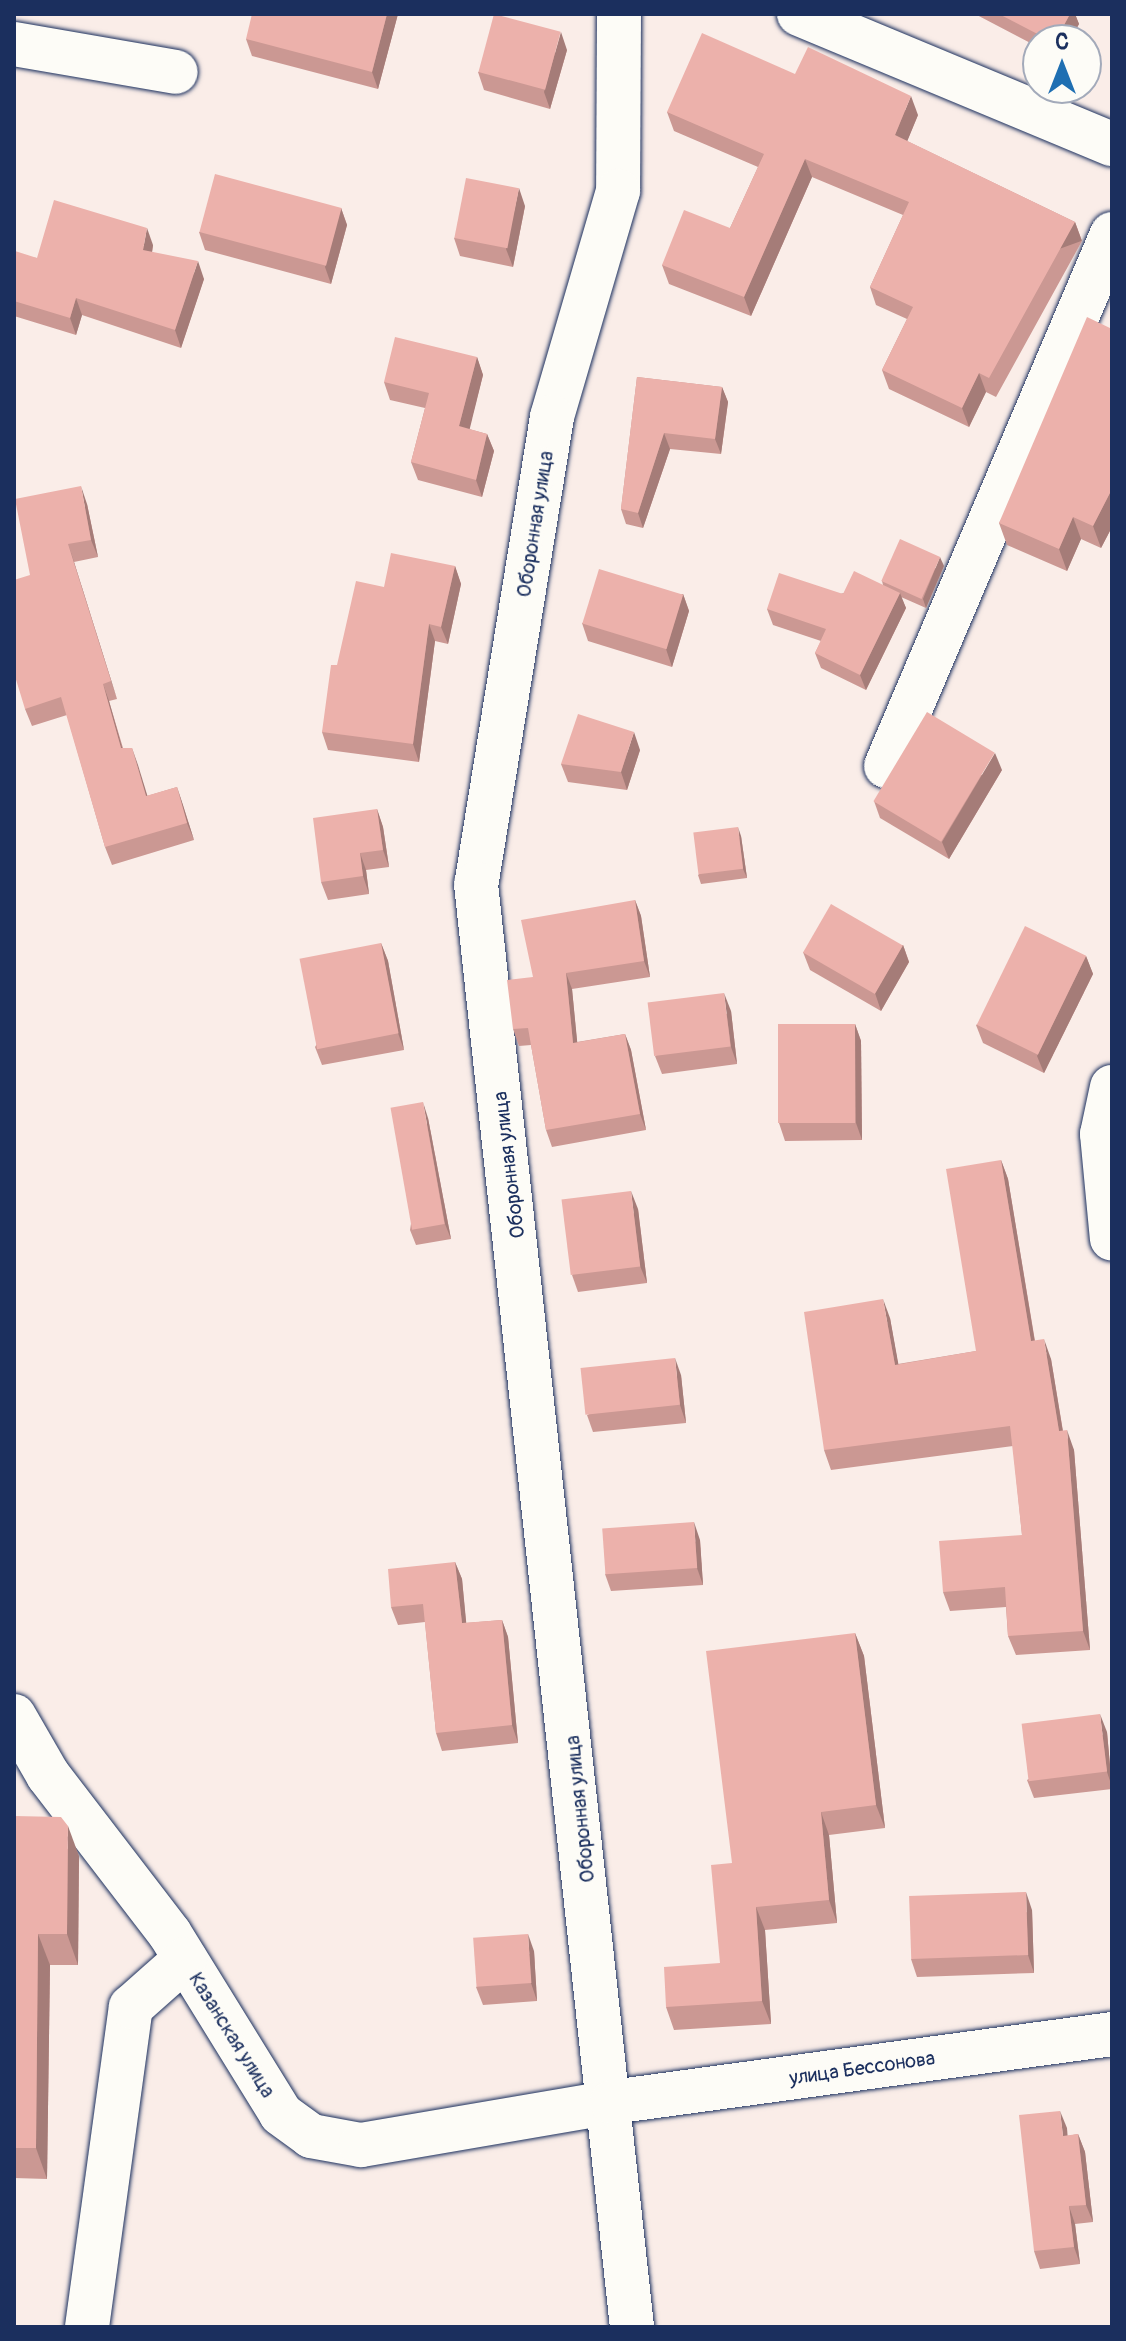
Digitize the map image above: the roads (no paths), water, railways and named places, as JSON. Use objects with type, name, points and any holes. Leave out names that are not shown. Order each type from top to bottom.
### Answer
[{"type":"street","name":"Оборонная улица","points":[[619,14],[618,191],[552,417],[476,884],[612,2102],[632,2327]]},
{"type":"street","points":[[799,14],[1112,144]]},
{"type":"street","points":[[14,44],[176,72]]},
{"type":"street","points":[[886,766],[1112,234]]},
{"type":"street","points":[[1112,1087],[1102,1134],[1112,1239]]},
{"type":"street","name":"Казанская улица","points":[[14,1716],[48,1775],[185,1959],[281,2114],[311,2136],[361,2145],[612,2102]]},
{"type":"street","points":[[87,2327],[131,2007],[185,1959]]},
{"type":"street","name":"улица Бессонова","points":[[612,2102],[1112,2034]]}]
